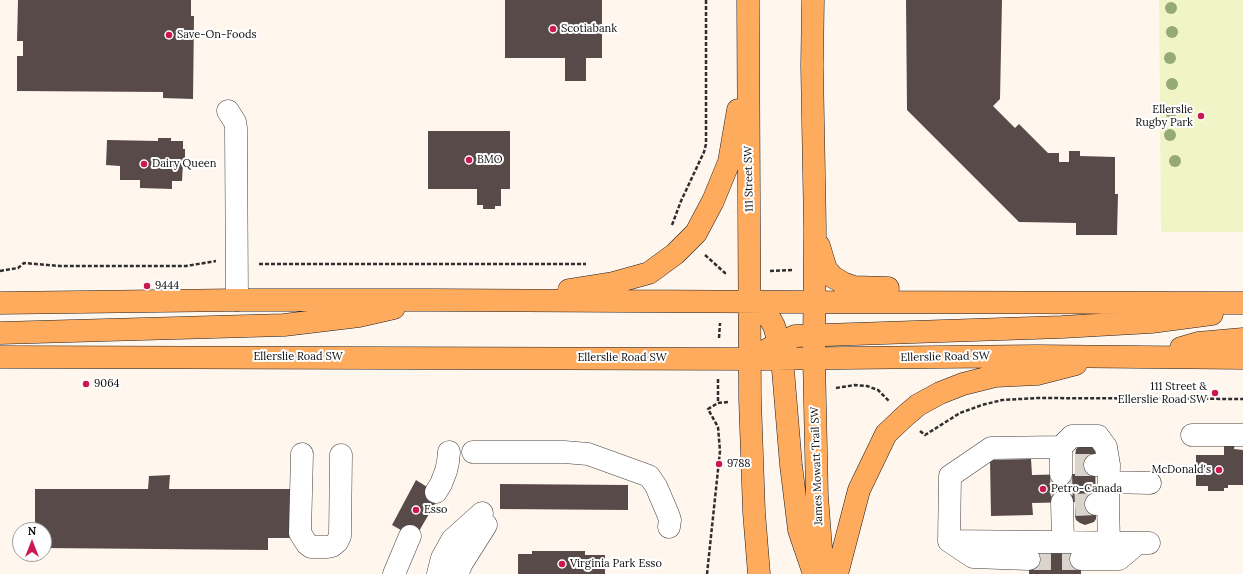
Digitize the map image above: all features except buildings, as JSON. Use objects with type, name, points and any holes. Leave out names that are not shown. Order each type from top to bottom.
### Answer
[{"type":"main road","name":"111 Street SW","points":[[748,0],[750,359]]},
{"type":"main road","points":[[801,0],[812,66]]},
{"type":"main road","points":[[813,0],[812,66],[815,229],[814,358]]},
{"type":"main road","points":[[492,300],[613,283],[649,273],[675,254],[696,233],[714,202],[729,162],[749,50]]},
{"type":"main road","points":[[815,229],[826,269],[843,283],[854,286],[869,288],[1071,289],[1231,294],[1243,296]]},
{"type":"main road","points":[[0,303],[237,300],[492,300],[1243,303]]},
{"type":"main road","points":[[0,333],[284,325],[359,316],[430,300]]},
{"type":"main road","points":[[750,301],[768,315],[774,326],[780,351],[799,530],[814,574]]},
{"type":"main road","points":[[780,351],[795,336],[1062,327],[1151,322],[1243,310]]},
{"type":"main road","points":[[1151,357],[1198,343],[1243,339]]},
{"type":"main road","name":"Ellerslie Road SW","points":[[0,357],[750,359],[780,351],[814,358],[1108,356],[1243,358]]},
{"type":"main road","points":[[837,574],[859,490],[886,434],[918,405],[940,393],[963,384],[995,376],[1037,374],[1108,356]]},
{"type":"main road","name":"James Mowatt Trail SW","points":[[814,358],[817,496],[823,574]]},
{"type":"main road","points":[[750,359],[754,512],[758,574]]},
{"type":"lane","points":[[228,112],[236,128],[237,300]]},
{"type":"lane","points":[[1192,435],[1243,435]]},
{"type":"lane","points":[[948,540],[950,476],[991,448],[1082,466],[1150,483]]},
{"type":"lane","points":[[436,492],[446,472],[449,452]]},
{"type":"lane","points":[[473,452],[564,452],[588,454],[649,476],[656,486],[668,514],[670,520],[669,527]]},
{"type":"lane","points":[[302,454],[300,533],[307,544],[311,547],[332,546],[340,536],[341,455]]},
{"type":"lane","points":[[1063,542],[1080,504],[1082,466]]},
{"type":"lane","points":[[1080,504],[1109,543]]},
{"type":"lane","points":[[438,574],[442,558],[452,540],[484,519],[458,574]]},
{"type":"lane","points":[[394,574],[410,536]]},
{"type":"lane","points":[[948,540],[1144,543],[1119,559],[1081,559]]},
{"type":"lane","points":[[948,540],[972,557],[1029,559]]},
{"type":"path","points":[[671,226],[704,152],[706,144],[706,0]]},
{"type":"path","points":[[703,254],[725,273]]},
{"type":"path","points":[[0,271],[18,268],[24,263],[60,266],[186,266],[213,260],[236,260],[260,264],[586,264]]},
{"type":"path","points":[[848,387],[855,385],[867,386],[878,390],[892,404]]},
{"type":"path","points":[[917,427],[925,435],[960,413],[1002,400],[1038,398],[1243,399]]},
{"type":"path","points":[[707,574],[720,451],[718,427],[708,409],[718,403]]},
{"type":"green space","name":"Ellerslie Rugby Park","points":[[1159,0],[1243,0],[1243,232],[1161,232]]},
{"type":"tunnel","points":[[1075,465],[1095,465]]},
{"type":"tunnel","points":[[1061,474],[1062,502]]},
{"type":"tunnel","points":[[1075,505],[1096,504]]},
{"type":"tunnel","points":[[1029,559],[1081,559]]},
{"type":"place","name":"Scotiabank","points":[[553,29]]},
{"type":"place","name":"Save-On-Foods","points":[[169,35]]},
{"type":"place","name":"Ellerslie Rugby Park","points":[[1201,116]]},
{"type":"place","name":"BMO","points":[[469,160]]},
{"type":"place","name":"Dairy Queen","points":[[144,164]]},
{"type":"place","name":"9444","points":[[147,286]]},
{"type":"place","name":"9064","points":[[86,384]]},
{"type":"place","name":"111 Street & Ellerslie Road SW","points":[[1215,393]]},
{"type":"place","name":"9788","points":[[719,464]]},
{"type":"place","name":"McDonald's","points":[[1219,470]]},
{"type":"place","name":"Petro-Canada","points":[[1043,489]]},
{"type":"place","name":"Esso","points":[[416,510]]},
{"type":"place","name":"Virginia Park Esso","points":[[562,564]]}]
